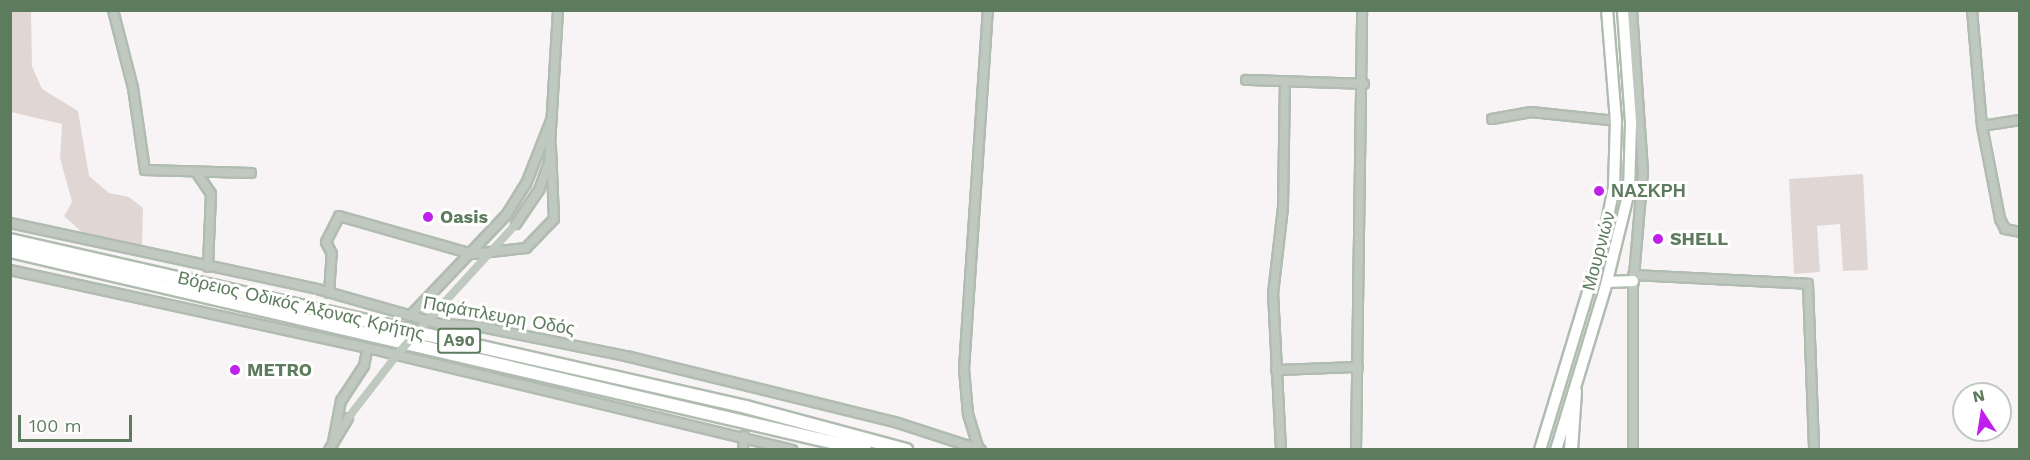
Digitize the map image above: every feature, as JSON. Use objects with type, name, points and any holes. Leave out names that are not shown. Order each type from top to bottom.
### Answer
[{"type":"highway","name":"Βόρειος Οδικός Άξονας Κρήτης","points":[[10,240],[735,404],[906,450]]},
{"type":"highway","name":"Βόρειος Οδικός Άξονας Κρήτης","points":[[10,251],[865,450]]},
{"type":"highway","points":[[1570,450],[1575,391]]},
{"type":"main road","name":"Μουρνιών","points":[[1540,450],[1603,242],[1614,187],[1616,121],[1607,10]]},
{"type":"main road","points":[[1556,450],[1607,282],[1626,208],[1631,153],[1623,10]]},
{"type":"main road","points":[[1607,282],[1633,278]]},
{"type":"street","points":[[113,10],[133,88],[143,167],[153,172],[251,173]]},
{"type":"street","points":[[329,292],[332,254],[326,242],[339,216],[472,254],[526,248],[549,227],[556,209],[551,147],[558,10]]},
{"type":"street","points":[[979,449],[968,414],[964,369],[988,10]]},
{"type":"street","points":[[1356,450],[1364,84],[1362,10]]},
{"type":"street","points":[[1632,10],[1643,171],[1633,278],[1633,450]]},
{"type":"street","points":[[1972,10],[1982,126],[2002,225],[2019,232]]},
{"type":"street","points":[[1246,80],[1364,84]]},
{"type":"street","points":[[1281,450],[1273,277],[1283,207],[1285,82]]},
{"type":"street","points":[[1492,119],[1531,112],[1616,121]]},
{"type":"street","points":[[410,316],[472,254],[526,184],[552,119]]},
{"type":"street","points":[[1982,126],[2019,120]]},
{"type":"street","points":[[331,446],[348,418],[400,351],[516,224],[539,190],[551,147]]},
{"type":"street","points":[[197,173],[211,194],[208,267]]},
{"type":"street","name":"Παράπλευρη Οδός","points":[[10,223],[329,292],[410,316],[626,356],[898,423],[979,449]]},
{"type":"street","points":[[10,270],[744,436],[792,450]]},
{"type":"street","points":[[1633,278],[1808,284],[1814,450]]},
{"type":"street","points":[[331,446],[341,401],[364,366],[367,351]]},
{"type":"street","points":[[1276,370],[1358,367]]},
{"type":"street","points":[[743,450],[744,436]]},
{"type":"shaded area","points":[[11,11],[31,11],[32,66],[42,89],[78,111],[89,176],[109,193],[129,197],[143,208],[142,246],[84,234],[64,216],[72,202],[60,158],[62,124],[11,112]]},
{"type":"shaded area","points":[[1863,174],[1868,270],[1843,271],[1840,224],[1817,226],[1820,272],[1794,274],[1789,179]]},
{"type":"place","name":"ΝΑΣΚΡΗ","points":[[1599,191]]},
{"type":"place","name":"Oasis","points":[[428,217]]},
{"type":"place","name":"SHELL","points":[[1658,239]]},
{"type":"place","name":"METRO","points":[[235,370]]}]
